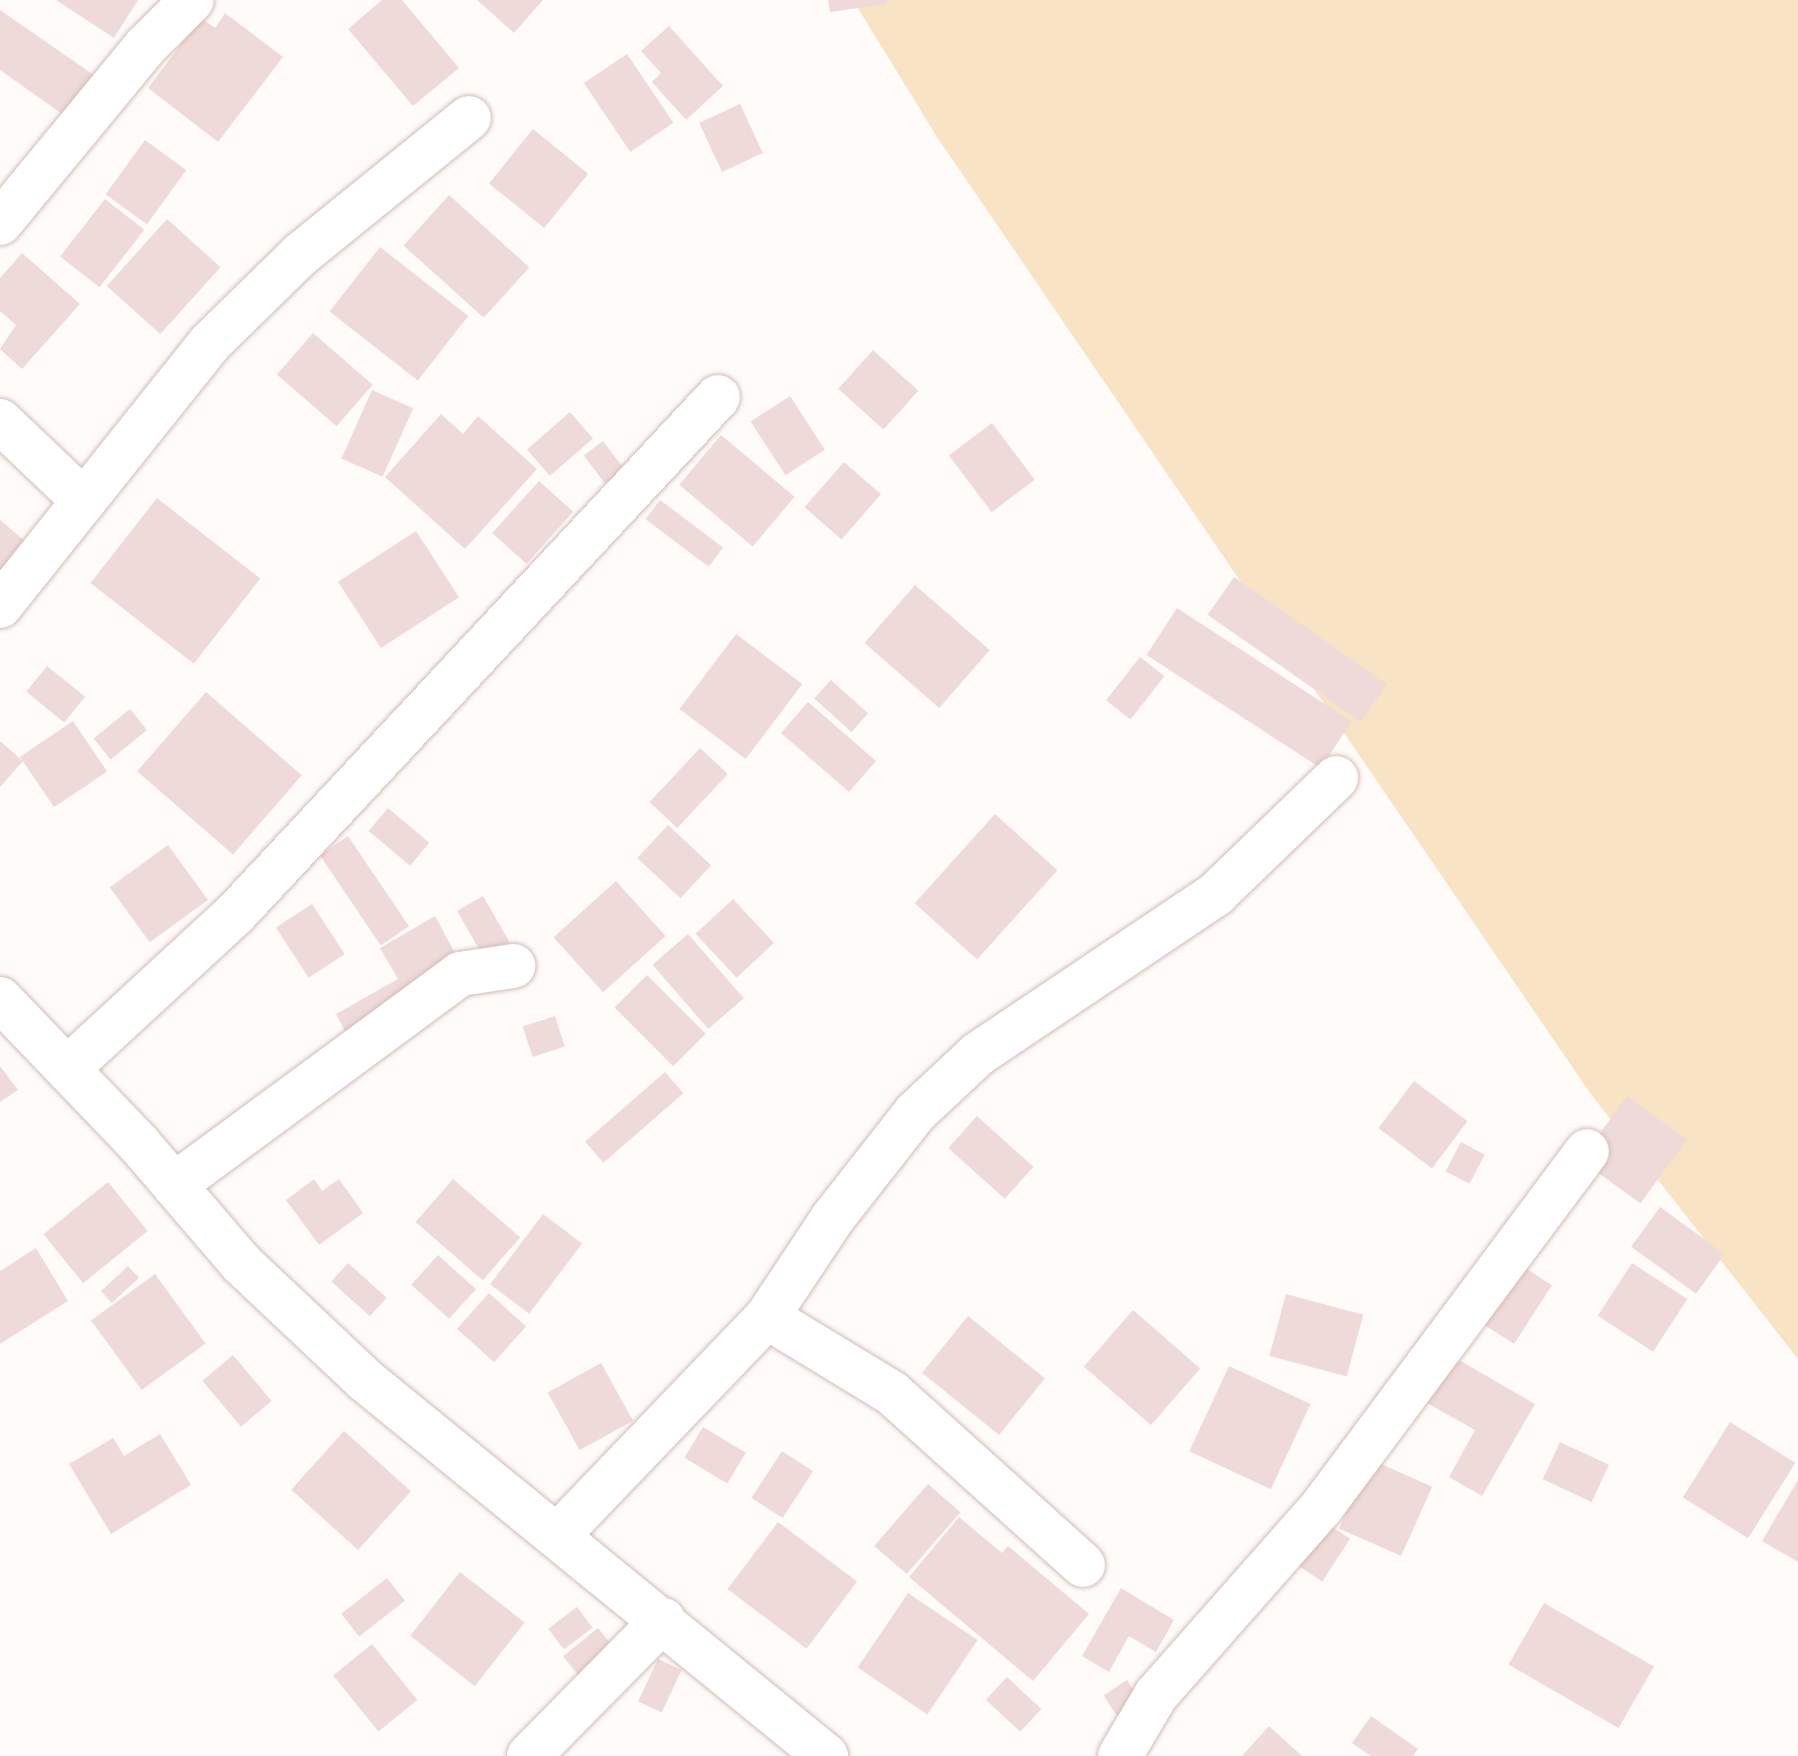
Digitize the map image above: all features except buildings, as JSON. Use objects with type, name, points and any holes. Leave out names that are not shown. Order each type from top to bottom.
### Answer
[{"type":"street","points":[[0,223],[145,47],[192,0]]},
{"type":"street","points":[[0,606],[209,344],[301,254],[469,118]]},
{"type":"street","points":[[67,1069],[236,913],[718,397]]},
{"type":"street","points":[[0,421],[84,501]]},
{"type":"street","points":[[558,1535],[767,1317],[832,1219],[915,1113],[978,1054],[1216,894],[1336,778]]},
{"type":"street","points":[[174,1185],[460,974],[513,966]]},
{"type":"street","points":[[0,999],[174,1185],[241,1263],[365,1380],[826,1756]]},
{"type":"street","points":[[1120,1756],[1156,1695],[1321,1508],[1587,1151]]},
{"type":"street","points":[[767,1317],[892,1393],[1083,1565]]},
{"type":"street","points":[[529,1756],[663,1620]]},
{"type":"shaded area","points":[[853,0],[1798,0],[1798,1359],[1590,1093],[937,137]]}]
